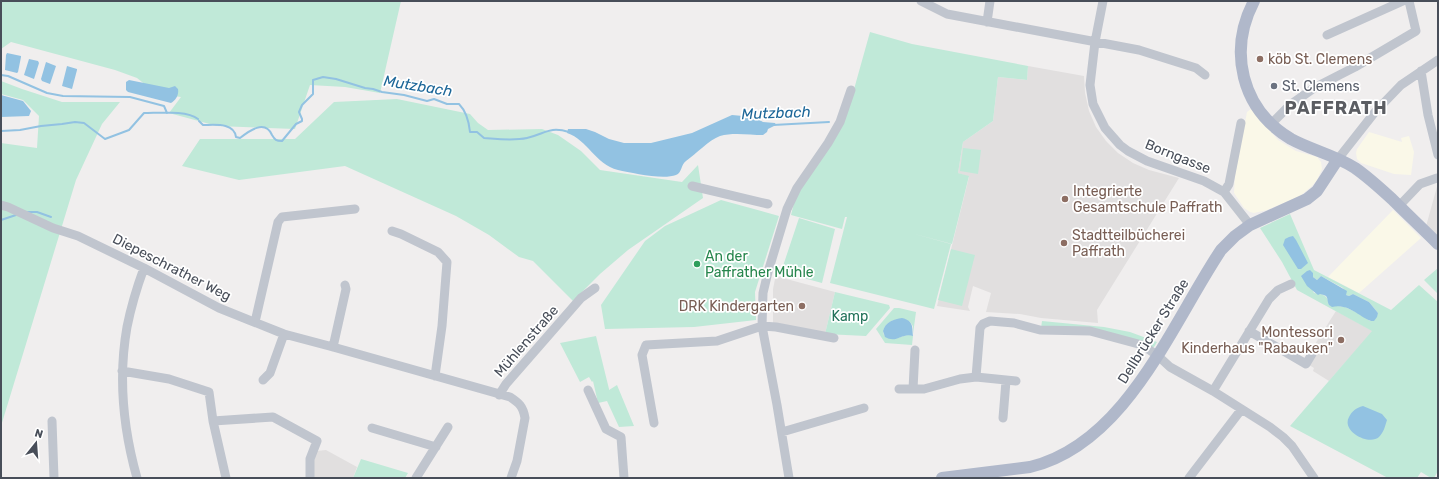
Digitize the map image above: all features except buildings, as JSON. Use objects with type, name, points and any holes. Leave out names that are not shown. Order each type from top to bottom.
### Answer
[{"type":"main road","points":[[1254,1],[1245,22],[1241,48],[1242,72],[1256,105],[1271,124],[1290,138],[1355,167],[1370,179],[1438,244]]},
{"type":"main road","name":"Dellbrücker Straße","points":[[942,478],[1030,467],[1043,464],[1074,449],[1105,423],[1140,382],[1221,250],[1235,236],[1250,225],[1307,199],[1317,191],[1338,159]]},
{"type":"street","points":[[921,1],[947,14],[1139,50],[1196,68],[1205,75]]},
{"type":"street","points":[[987,22],[990,1]]},
{"type":"street","name":"Borngasse","points":[[1103,1],[1090,85],[1093,104],[1109,132],[1128,151],[1147,161],[1204,181],[1224,192],[1250,225]]},
{"type":"street","points":[[1327,35],[1403,1]]},
{"type":"street","points":[[1271,124],[1290,105],[1314,88],[1355,67],[1416,31],[1409,1]]},
{"type":"street","points":[[1338,159],[1385,101],[1401,84],[1438,60]]},
{"type":"street","points":[[1421,71],[1428,115],[1438,155]]},
{"type":"street","points":[[789,478],[762,326],[763,293],[787,209],[797,188],[828,143],[840,122],[850,90]]},
{"type":"street","points":[[1224,192],[1229,184],[1241,123]]},
{"type":"street","points":[[1399,206],[1420,184],[1438,176]]},
{"type":"street","points":[[692,186],[768,204]]},
{"type":"street","name":"Diepeschrather Weg","points":[[1,205],[53,228],[78,236],[144,268],[219,308],[284,334],[499,395]]},
{"type":"street","points":[[255,322],[278,222],[282,217],[354,209]]},
{"type":"street","points":[[392,231],[438,252],[447,262],[442,326],[435,376]]},
{"type":"street","points":[[137,478],[132,461],[124,419],[122,371],[127,326],[144,268]]},
{"type":"street","points":[[1213,391],[1269,299],[1278,290],[1291,284]]},
{"type":"street","points":[[333,347],[346,289],[345,285]]},
{"type":"street","name":"Mühlenstraße","points":[[512,478],[517,461],[525,418],[524,411],[520,404],[510,397],[499,395],[506,384],[581,298],[595,288]]},
{"type":"street","points":[[976,378],[980,328],[983,324],[990,321],[1014,323],[1040,330],[1090,331],[1134,342],[1142,345],[1157,355],[1170,367],[1213,391],[1270,427],[1292,446],[1314,478]]},
{"type":"street","points":[[654,423],[642,355],[646,345],[717,341],[762,326],[776,327],[834,338]]},
{"type":"street","points":[[1249,331],[1306,364],[1312,354]]},
{"type":"street","points":[[263,380],[270,373],[284,334]]},
{"type":"street","points":[[912,389],[915,350]]},
{"type":"street","points":[[122,371],[169,379],[209,392],[213,421],[226,478]]},
{"type":"street","points":[[898,389],[924,388],[960,379],[976,378],[1016,381]]},
{"type":"street","points":[[1003,418],[1006,381]]},
{"type":"street","points":[[588,390],[606,429],[621,437],[624,478]]},
{"type":"street","points":[[782,432],[864,408]]},
{"type":"street","points":[[1189,478],[1241,410]]},
{"type":"street","points":[[213,421],[273,417],[317,441],[310,459],[310,478]]},
{"type":"street","points":[[52,421],[54,478]]},
{"type":"street","points":[[416,478],[448,427]]},
{"type":"street","points":[[372,428],[436,447]]},
{"type":"shaded area","name":"Integrierte Gesamtschule Paffrath","points":[[1028,66],[1084,76],[1085,93],[1089,111],[1096,127],[1106,141],[1118,153],[1133,163],[1149,170],[1179,178],[1097,310],[1098,323],[1041,318],[1020,314],[986,312],[991,293],[973,286],[968,307],[970,311],[937,306],[969,177],[958,173],[963,142],[993,121],[998,77],[1027,80]]},
{"type":"shaded area","points":[[1251,109],[1278,140],[1296,151],[1317,157],[1321,162],[1322,169],[1317,180],[1300,196],[1267,210],[1254,213],[1244,208],[1234,193],[1235,175],[1247,112]]},
{"type":"shaded area","points":[[1369,132],[1402,142],[1401,138],[1409,136],[1414,152],[1411,175],[1394,174],[1361,163],[1357,159],[1357,149]]},
{"type":"shaded area","points":[[1438,183],[1438,242],[1425,230]]},
{"type":"shaded area","points":[[1393,210],[1421,238],[1359,293],[1328,277]]},
{"type":"shaded area","name":"DRK Kindergarten","points":[[777,277],[835,292],[825,334],[773,323],[773,289],[775,279]]},
{"type":"shaded area","name":"Montessori Kinderhaus \"Rabauken\"","points":[[1336,311],[1373,331],[1329,381],[1313,371],[1314,368],[1309,365],[1310,352]]},
{"type":"shaded area","points":[[326,450],[357,467],[353,478],[313,478],[314,458],[317,451]]},
{"type":"green space","points":[[1,1],[401,1],[380,93],[345,87],[310,85],[295,129],[217,126],[169,113],[181,97],[157,94],[137,78],[115,70],[11,42],[1,49]]},
{"type":"green space","points":[[870,32],[912,44],[1028,66],[1027,80],[998,77],[993,121],[963,142],[958,173],[969,176],[952,244],[911,233],[951,244],[934,309],[830,283],[847,217],[845,217],[842,229],[791,215],[795,199],[851,100]]},
{"type":"green space","points":[[1,81],[62,102],[120,102],[102,124],[76,180],[1,426],[1,143],[37,148],[39,116],[23,100],[1,94]]},
{"type":"green space","points":[[397,99],[470,114],[478,123],[488,130],[542,129],[558,135],[581,151],[600,170],[682,182],[698,165],[703,198],[628,250],[600,274],[573,301],[533,261],[519,257],[489,235],[456,216],[345,166],[239,180],[182,166],[200,139],[295,139],[334,102]]},
{"type":"green space","points":[[963,148],[981,150],[978,174],[960,171]]},
{"type":"green space","name":"An der Paffrather Mühle","points":[[721,200],[779,216],[755,292],[756,320],[694,327],[605,329],[601,305],[645,241],[665,226]]},
{"type":"green space","points":[[1290,214],[1314,270],[1391,310],[1419,285],[1438,302],[1438,471],[1434,478],[1431,478],[1421,472],[1417,478],[1388,478],[1290,426],[1372,331],[1297,290],[1282,262],[1260,228]],"holes":[[[1321,276],[1343,288],[1346,295],[1349,296],[1353,294],[1369,302],[1378,313],[1370,321],[1345,307],[1329,305],[1326,297],[1314,293],[1312,289],[1313,277],[1317,280]]]},
{"type":"green space","points":[[799,218],[835,229],[822,283],[781,272]]},
{"type":"green space","points":[[951,249],[975,255],[962,306],[938,300]]},
{"type":"green space","points":[[1438,268],[1438,294],[1424,280]]},
{"type":"green space","name":"Kamp","points":[[835,292],[889,305],[890,308],[866,336],[825,334]]},
{"type":"green space","points":[[894,308],[916,312],[913,334],[913,327],[910,322],[901,319],[890,322],[886,325],[884,335],[894,339],[906,335],[913,336],[912,345],[885,343],[876,329]]},
{"type":"green space","points":[[1042,321],[1104,327],[1130,332],[1157,342],[1154,347],[1150,347],[1141,342],[1041,328]]},
{"type":"green space","points":[[596,336],[609,390],[617,385],[634,426],[619,427],[607,401],[598,403],[593,381],[592,382],[589,377],[580,382],[560,343]]},
{"type":"green space","points":[[361,459],[408,473],[405,478],[353,478]]},
{"type":"water","points":[[7,53],[21,56],[17,73],[5,70]]},
{"type":"water","points":[[29,59],[38,61],[39,63],[34,79],[24,75]]},
{"type":"water","points":[[46,62],[56,66],[50,84],[42,81],[41,79]]},
{"type":"water","points":[[67,66],[77,69],[72,89],[62,86]]},
{"type":"water","points":[[129,80],[169,88],[175,86],[178,89],[178,95],[171,103],[128,92],[126,90],[126,82]]},
{"type":"water","points":[[1,95],[23,101],[31,111],[29,116],[1,117]]},
{"type":"water","points":[[732,115],[754,117],[763,122],[775,123],[776,125],[768,129],[763,135],[730,134],[720,136],[684,162],[678,174],[663,177],[639,174],[610,167],[597,158],[581,141],[567,133],[568,129],[586,129],[609,139],[624,143],[651,143],[692,133]]},
{"type":"water","points":[[1293,236],[1308,263],[1301,269],[1298,269],[1283,245],[1285,239]]},
{"type":"water","points":[[1310,270],[1313,273],[1313,277],[1317,280],[1321,276],[1347,291],[1346,295],[1349,296],[1353,294],[1369,302],[1378,313],[1377,317],[1374,321],[1366,319],[1351,309],[1339,306],[1332,307],[1329,305],[1327,298],[1320,294],[1318,295],[1307,286],[1301,276]]},
{"type":"water","points":[[902,318],[909,321],[912,327],[913,336],[906,335],[896,339],[889,339],[885,337],[883,331],[886,325],[893,320]]},
{"type":"water","points":[[1363,406],[1382,414],[1387,420],[1382,433],[1375,439],[1369,440],[1357,436],[1349,427],[1348,422],[1350,415],[1354,410]]},
{"type":"waterway","points":[[1,75],[8,76],[47,93],[63,96],[130,97],[164,106],[167,113]]},
{"type":"waterway","name":"Mutzbach","points":[[199,121],[203,125],[223,125],[228,127],[232,129],[236,137],[240,138],[248,132],[261,127],[269,130],[276,140],[282,141],[296,124],[302,121],[299,112],[302,105],[313,94],[313,80],[323,77],[336,79],[382,92],[404,95],[427,101],[434,99],[447,104],[459,104],[467,117],[470,132],[477,132],[484,138],[506,140],[527,138],[552,130],[569,132]]},
{"type":"waterway","name":"Mutzbach","points":[[1,131],[20,130],[75,122],[84,123],[105,139],[129,130],[144,113],[180,113],[187,114],[198,119]]},
{"type":"waterway","name":"Mutzbach","points":[[773,125],[829,122]]},
{"type":"waterway","points":[[27,212],[37,212],[51,217]]},
{"type":"waterway","points":[[1,220],[16,215]]},
{"type":"place","name":"köb St. Clemens","points":[[1260,59]]},
{"type":"place","name":"St. Clemens","points":[[1274,86]]},
{"type":"place","name":"Integrierte Gesamtschule Paffrath","points":[[1065,199]]},
{"type":"place","name":"Stadtteilbücherei Paffrath","points":[[1064,243]]},
{"type":"place","name":"An der Paffrather Mühle","points":[[697,264]]},
{"type":"place","name":"DRK Kindergarten","points":[[802,306]]},
{"type":"place","name":"Montessori Kinderhaus \"Rabauken\"","points":[[1341,340]]},
{"type":"district","name":"PAFFRATH","points":[[1336,108]]}]
